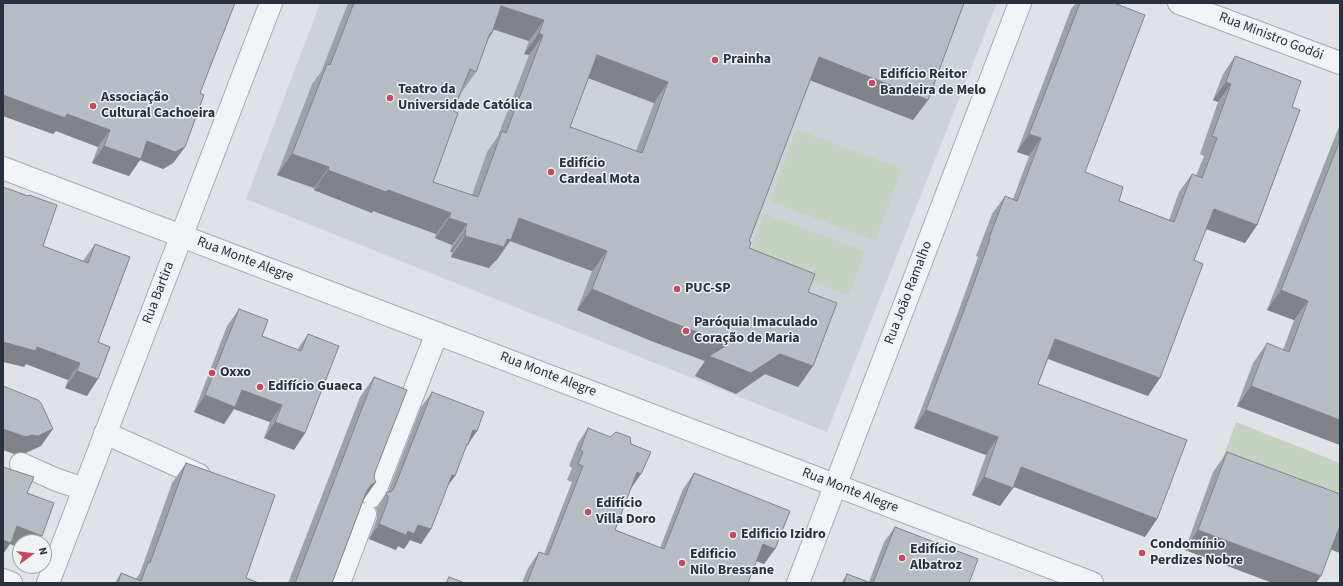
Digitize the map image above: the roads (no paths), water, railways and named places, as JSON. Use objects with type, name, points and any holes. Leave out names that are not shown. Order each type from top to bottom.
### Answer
[{"type":"street","name":"Rua Bartira","points":[[48,583],[272,3]]},
{"type":"street","name":"Rua João Ramalho","points":[[798,583],[1020,3]]},
{"type":"street","name":"Rua Ministro Godói","points":[[1179,3],[1340,63]]},
{"type":"street","name":"Rua Monte Alegre","points":[[3,168],[1092,583]]},
{"type":"street","points":[[339,583],[437,333]]},
{"type":"street","points":[[105,433],[199,475]]},
{"type":"street","points":[[21,464],[57,480],[84,489]]},
{"type":"street","points":[[3,580],[11,583]]},
{"type":"place","name":"Prainha","points":[[715,60]]},
{"type":"place","name":"Edifício Reitor Bandeira de Melo","points":[[872,83]]},
{"type":"place","name":"Teatro da Universidade Católica","points":[[390,98]]},
{"type":"place","name":"Associação Cultural Cachoeira","points":[[93,106]]},
{"type":"place","name":"Edifício Cardeal Mota","points":[[551,172]]},
{"type":"place","name":"PUC-SP","points":[[677,289]]},
{"type":"place","name":"Paróquia Imaculado Coração de Maria","points":[[686,331]]},
{"type":"place","name":"Oxxo","points":[[212,373]]},
{"type":"place","name":"Edifício Guaeca","points":[[260,387]]},
{"type":"place","name":"Edifício Villa Doro","points":[[588,512]]},
{"type":"place","name":"Edificio Izidro","points":[[733,535]]},
{"type":"place","name":"Condomínio Perdizes Nobre","points":[[1142,553]]},
{"type":"place","name":"Edifício Albatroz","points":[[902,558]]},
{"type":"place","name":"Edificio Nilo Bressane","points":[[682,563]]}]
